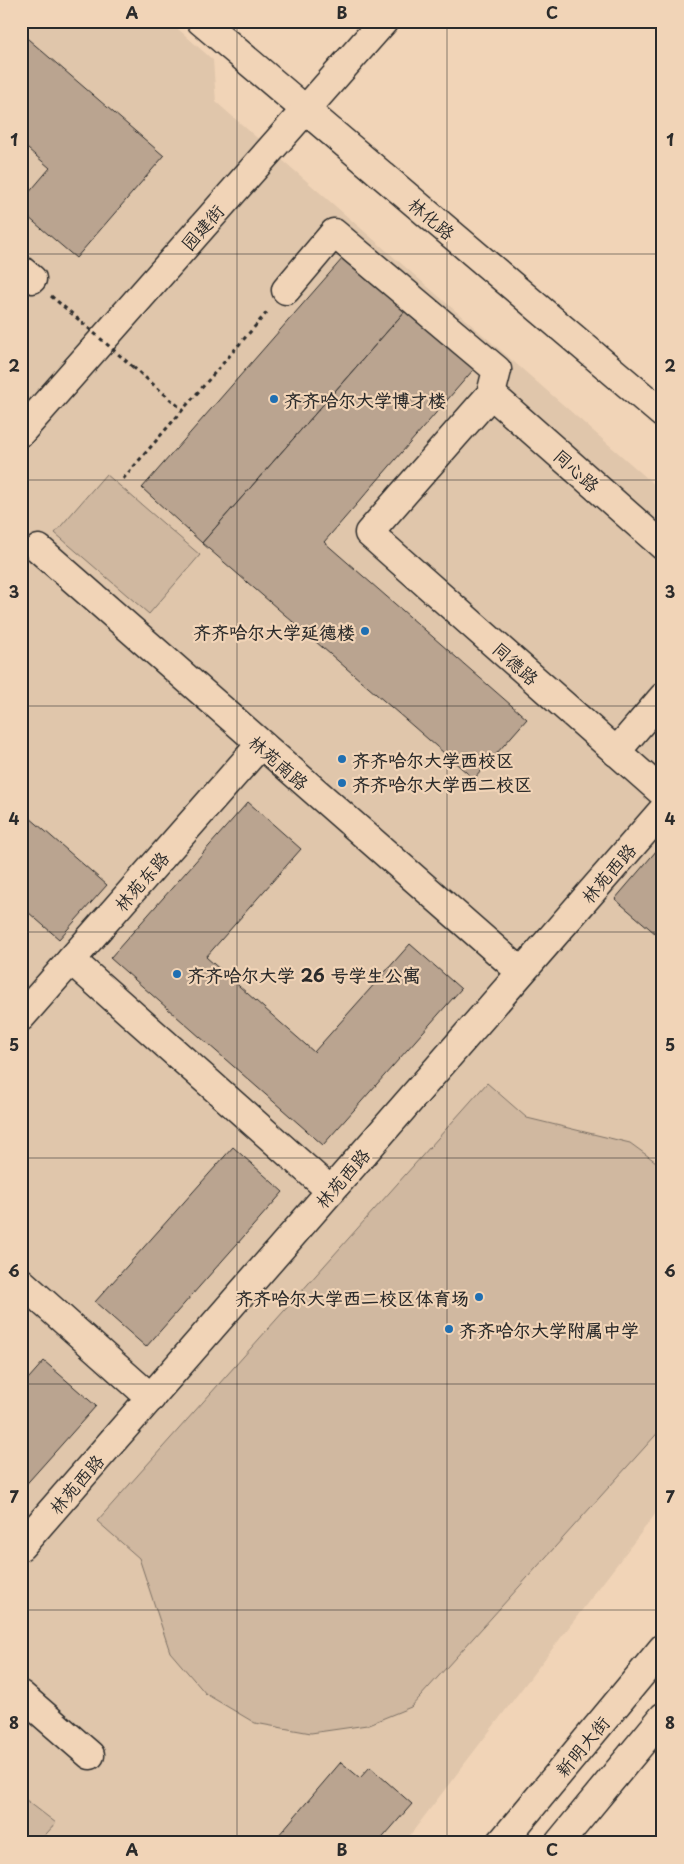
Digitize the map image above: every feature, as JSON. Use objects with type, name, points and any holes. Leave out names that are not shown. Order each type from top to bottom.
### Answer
[{"type":"main road","name":"林化路","points":[[201,21],[663,414]]},
{"type":"main road","name":"园建街","points":[[21,432],[384,21]]},
{"type":"main road","points":[[286,290],[334,232],[497,370],[491,394]]},
{"type":"main road","name":"同德路","points":[[491,394],[369,533],[663,794]]},
{"type":"main road","name":"同心路","points":[[491,394],[663,546]]},
{"type":"main road","name":"林苑南路","points":[[38,549],[522,972]]},
{"type":"main road","points":[[616,752],[663,697]]},
{"type":"main road","name":"林苑东路","points":[[21,1017],[260,745]]},
{"type":"main road","name":"林苑西路","points":[[21,1546],[663,810]]},
{"type":"main road","points":[[71,960],[331,1191]]},
{"type":"main road","points":[[21,1282],[151,1398]]},
{"type":"main road","name":"新明大街","points":[[502,1843],[663,1648]]},
{"type":"main road","points":[[21,1695],[90,1755]]},
{"type":"main road","points":[[559,1843],[663,1717]]},
{"type":"path","points":[[123,479],[286,290]]},
{"type":"path","points":[[70,312],[183,410]]},
{"type":"shaded area","name":"齐齐哈尔大学西校区","points":[[21,21],[169,21],[213,60],[216,102],[663,492],[663,1504],[404,1843],[21,1843]]},
{"type":"shaded area","points":[[106,474],[200,555],[149,614],[55,533]]},
{"type":"shaded area","name":"齐齐哈尔大学西二校区体育场","points":[[487,1083],[527,1118],[630,1143],[663,1167],[663,1427],[411,1707],[367,1725],[311,1733],[255,1723],[206,1694],[170,1652],[139,1558],[97,1521]]},
{"type":"shaded area","points":[[21,1796],[56,1823],[38,1843],[21,1843]]},
{"type":"building","points":[[21,33],[164,156],[76,258],[21,211],[21,202],[50,168],[21,143]]},
{"type":"building","name":"齐齐哈尔大学博才楼","points":[[343,258],[406,310],[202,543],[142,488]]},
{"type":"building","name":"齐齐哈尔大学延德楼","points":[[406,310],[474,369],[324,542],[527,719],[474,779],[202,543]]},
{"type":"building","name":"齐齐哈尔大学 26 号学生公寓","points":[[248,802],[301,849],[206,957],[314,1052],[410,944],[461,989],[323,1145],[110,958]]},
{"type":"building","points":[[21,810],[107,885],[59,939],[21,906]]},
{"type":"building","points":[[663,843],[663,940],[615,899]]},
{"type":"building","points":[[233,1147],[283,1192],[146,1347],[95,1302]]},
{"type":"building","points":[[44,1361],[96,1406],[21,1490],[21,1387]]},
{"type":"building","points":[[341,1762],[360,1778],[370,1767],[412,1804],[378,1843],[272,1843]]},
{"type":"place","name":"齐齐哈尔大学博才楼","points":[[274,399]]},
{"type":"place","name":"齐齐哈尔大学延德楼","points":[[365,631]]},
{"type":"place","name":"齐齐哈尔大学西校区","points":[[342,759]]},
{"type":"place","name":"齐齐哈尔大学西二校区","points":[[342,783]]},
{"type":"place","name":"齐齐哈尔大学 26 号学生公寓","points":[[177,974]]},
{"type":"place","name":"齐齐哈尔大学西二校区体育场","points":[[479,1297]]},
{"type":"place","name":"齐齐哈尔大学附属中学","points":[[449,1329]]}]
